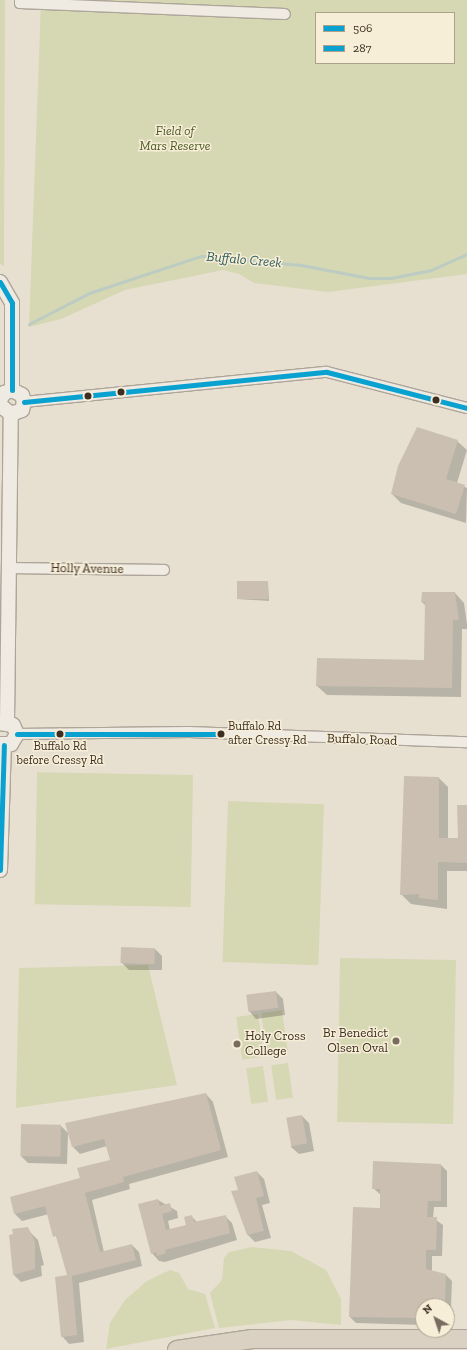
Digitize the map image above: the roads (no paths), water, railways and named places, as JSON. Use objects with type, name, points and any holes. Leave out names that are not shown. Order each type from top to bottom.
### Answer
[{"type":"highway","points":[[177,1350],[252,1339],[467,1339]]},
{"type":"street","points":[[20,2],[285,14]]},
{"type":"street","points":[[0,282],[12,303],[12,390]]},
{"type":"street","points":[[24,402],[327,372],[467,408]]},
{"type":"street","points":[[0,400],[4,392],[12,390],[20,392],[24,402],[19,412],[11,414]]},
{"type":"street","points":[[0,405],[11,414]]},
{"type":"street","points":[[0,870],[2,745],[11,744],[17,734],[15,727],[3,722],[10,568],[11,414]]},
{"type":"street","name":"Holly Avenue","points":[[10,568],[164,570]]},
{"type":"street","name":"Buffalo Road","points":[[17,734],[189,732],[467,742]]},
{"type":"waterway","name":"Buffalo Creek","points":[[29,324],[89,293],[201,256],[301,265],[369,278],[391,278],[431,270],[467,254]]},
{"type":"place","name":"Buffalo Rd before Cressy Rd","points":[[60,734]]},
{"type":"place","name":"Buffalo Rd after Cressy Rd","points":[[221,734]]},
{"type":"place","name":"Br Benedict Olsen Oval","points":[[396,1041]]},
{"type":"place","name":"Holy Cross College","points":[[237,1044]]},
{"type":"park label","name":"Field of Mars Reserve","points":[[175,140]]}]
